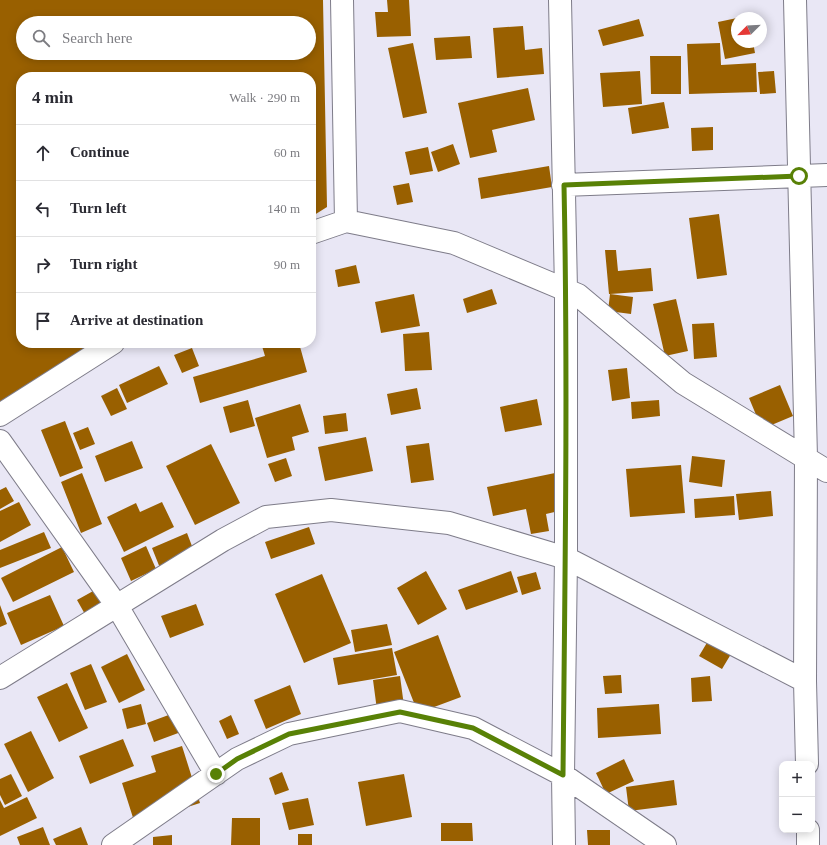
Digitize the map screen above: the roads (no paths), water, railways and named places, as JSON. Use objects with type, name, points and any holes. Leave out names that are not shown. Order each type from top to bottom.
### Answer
[{"type":"street","points":[[342,0],[346,221]]},
{"type":"street","points":[[560,0],[566,290],[566,558],[563,775],[564,845]]},
{"type":"street","points":[[795,0],[806,458],[806,761]]},
{"type":"street","points":[[564,185],[827,175]]},
{"type":"street","points":[[316,231],[346,221],[454,243],[578,295],[683,383],[827,471]]},
{"type":"street","points":[[0,415],[105,348]]},
{"type":"street","points":[[0,441],[117,606],[216,774]]},
{"type":"street","points":[[0,678],[223,540],[266,517],[331,510],[449,522],[566,558],[805,681]]},
{"type":"street","points":[[113,845],[237,759],[289,734],[400,712],[473,728],[563,775],[666,845]]},
{"type":"street","points":[[808,833],[808,845]]}]
